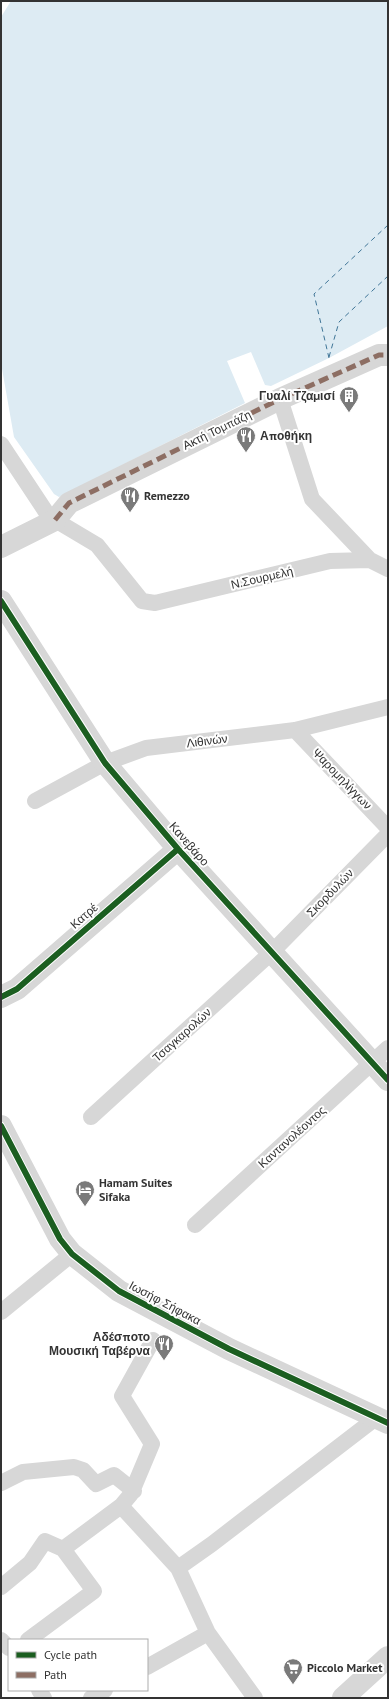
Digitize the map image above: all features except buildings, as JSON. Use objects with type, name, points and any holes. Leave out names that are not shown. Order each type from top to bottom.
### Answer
[{"type":"street","name":"Ακτή Τομπάζη","points":[[55,520],[69,504],[280,399],[379,355],[388,355]]},
{"type":"street","points":[[1,547],[55,520]]},
{"type":"street","name":"Κανεβάρο","points":[[1,601],[105,763],[178,849],[388,1080]]},
{"type":"street","name":"Κατρέ","points":[[1,997],[17,989],[178,849]]},
{"type":"street","name":"Ιωσήφ Σήφακα","points":[[1,1126],[60,1239],[72,1254],[119,1291],[229,1349],[382,1421]]},
{"type":"street","points":[[343,1698],[388,1657]]},
{"type":"lane","points":[[280,399],[312,499],[370,560]]},
{"type":"lane","points":[[1,444],[41,505],[55,520]]},
{"type":"lane","name":"Ν.Σουρμελή","points":[[55,520],[97,545],[142,601],[155,603],[330,561],[370,560],[388,569]]},
{"type":"lane","name":"Λιθινών","points":[[35,801],[105,763],[146,748],[295,730],[388,708]]},
{"type":"lane","name":"Ψαρομηλίγγων","points":[[295,730],[388,828]]},
{"type":"lane","name":"Σκορδυλών","points":[[272,952],[388,834]]},
{"type":"lane","name":"Τσαγκαρολών","points":[[91,1117],[272,952]]},
{"type":"lane","name":"Καντανολέοντος","points":[[195,1225],[388,1048]]},
{"type":"lane","points":[[1,1312],[72,1254]]},
{"type":"lane","points":[[63,1549],[121,1506],[134,1491],[152,1444],[122,1396],[153,1340]]},
{"type":"lane","points":[[178,1568],[382,1421]]},
{"type":"lane","points":[[1,1483],[23,1472],[74,1467],[83,1470],[96,1484],[114,1475],[134,1491]]},
{"type":"lane","points":[[121,1506],[178,1568],[208,1633],[255,1698]]},
{"type":"lane","points":[[1,1588],[30,1563],[45,1541],[63,1549],[94,1591],[29,1639]]},
{"type":"lane","points":[[148,1666],[208,1633]]},
{"type":"lane","points":[[91,1698],[103,1691]]},
{"type":"shaded area","points":[[11,1],[388,1],[388,326],[329,358],[271,386],[265,385],[251,352],[227,361],[245,403],[59,497],[54,494],[14,437],[1,363],[1,17]]},
{"type":"ferry route","points":[[329,358],[314,294],[388,225]]},
{"type":"ferry route","points":[[329,357],[339,322],[388,276]]},
{"type":"marked path","points":[[55,520],[69,503],[280,399],[379,355],[388,355]]},
{"type":"cycle path","points":[[1,601],[105,763],[178,849],[388,1080]]},
{"type":"cycle path","points":[[1,997],[17,989],[178,849]]},
{"type":"cycle path","points":[[1,1126],[60,1239],[72,1254],[119,1291],[229,1349],[388,1423]]},
{"type":"place","name":"Γυαλί Τζαμισί","points":[[349,413]]},
{"type":"place","name":"Αποθήκη","points":[[246,453]]},
{"type":"place","name":"Remezzo","points":[[130,513]]},
{"type":"place","name":"Hamam Suites Sifaka","points":[[85,1207]]},
{"type":"place","name":"Αδέσποτο Μουσική Ταβέρνα","points":[[164,1361]]},
{"type":"place","name":"Piccolo Market","points":[[293,1685]]}]
